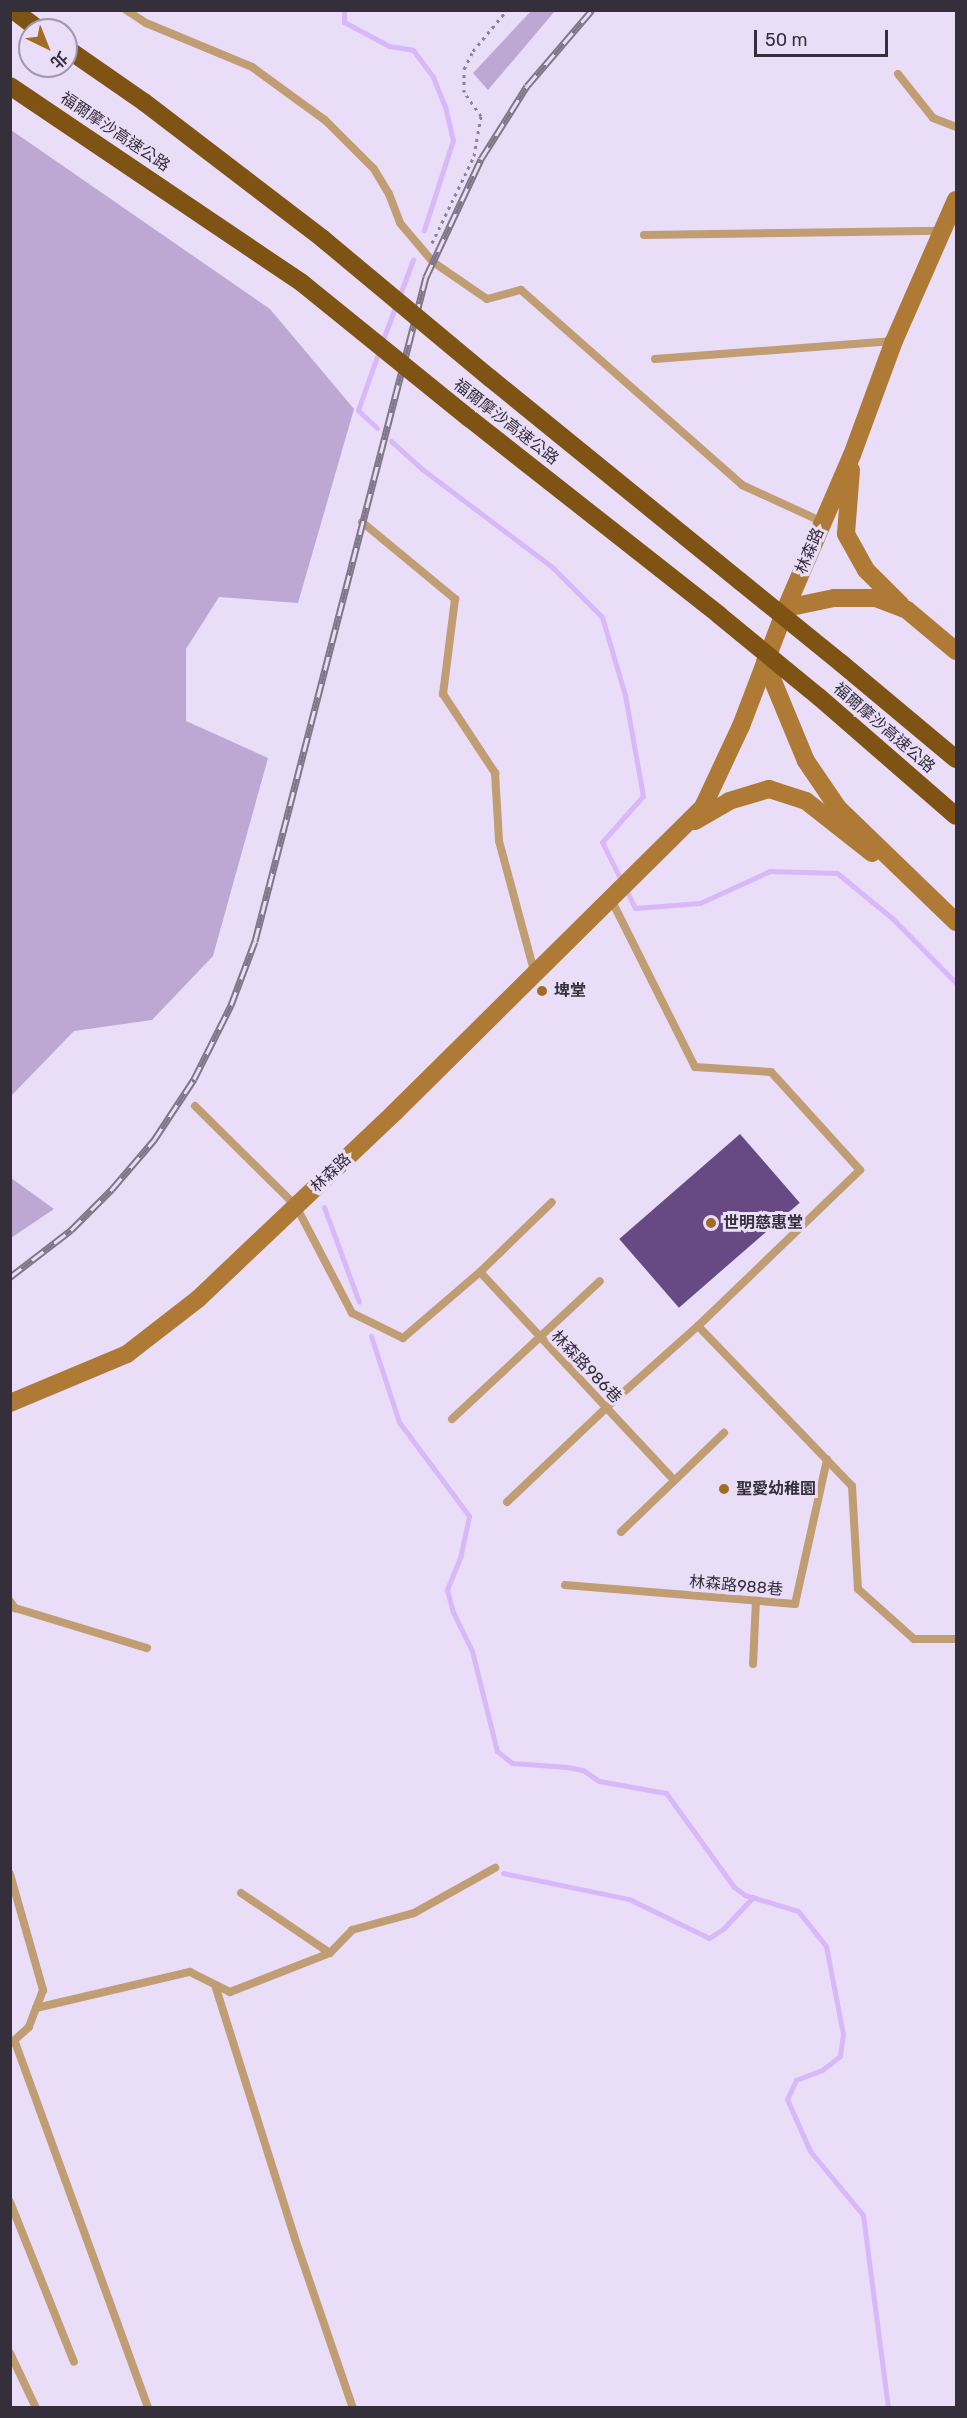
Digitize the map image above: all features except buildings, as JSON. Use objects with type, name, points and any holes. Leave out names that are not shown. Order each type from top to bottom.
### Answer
[{"type":"highway","name":"福爾摩沙高速公路","points":[[78,56],[144,102],[323,239],[957,759]]},
{"type":"highway","name":"福爾摩沙高速公路","points":[[10,86],[302,283],[719,615],[819,697],[957,818]]},
{"type":"main road","name":"林森路","points":[[10,1403],[127,1354],[198,1299],[703,807],[741,726],[786,608],[852,454],[894,341],[941,231],[957,201]]},
{"type":"main road","points":[[852,454],[846,534],[866,570],[907,610],[957,651]]},
{"type":"main road","points":[[786,608],[834,598],[876,598],[907,610]]},
{"type":"main road","points":[[765,662],[806,761],[838,808],[957,922]]},
{"type":"main road","points":[[686,826],[729,801],[769,789],[806,801],[870,852],[895,864]]},
{"type":"lane","points":[[126,10],[146,23],[252,67],[325,120],[374,169],[390,194],[400,223],[433,262],[487,299],[521,290],[742,485],[823,522]]},
{"type":"lane","points":[[898,74],[933,118],[957,127]]},
{"type":"lane","points":[[644,235],[941,231]]},
{"type":"lane","points":[[655,359],[894,341]]},
{"type":"lane","points":[[362,522],[455,600],[443,694],[495,773],[499,841],[535,973]]},
{"type":"lane","points":[[507,1502],[607,1407],[698,1326],[860,1170],[771,1072],[695,1067],[613,895]]},
{"type":"lane","points":[[195,1106],[296,1206],[352,1313],[403,1338],[480,1272],[552,1202]]},
{"type":"lane","name":"林森路986巷","points":[[480,1272],[539,1338],[675,1480]]},
{"type":"lane","points":[[452,1419],[600,1281]]},
{"type":"lane","points":[[698,1326],[852,1486],[858,1589],[914,1639],[957,1639]]},
{"type":"lane","points":[[621,1532],[723,1433]]},
{"type":"lane","name":"林森路988巷","points":[[565,1585],[795,1604],[827,1460]]},
{"type":"lane","points":[[10,1601],[15,1608],[147,1648]]},
{"type":"lane","points":[[753,1664],[756,1601]]},
{"type":"lane","points":[[36,2008],[190,1972],[230,1992],[330,1953],[352,1930],[414,1913],[495,1868]]},
{"type":"lane","points":[[10,1874],[14,1903],[43,1990],[29,2027],[13,2042],[148,2408]]},
{"type":"lane","points":[[241,1893],[330,1953]]},
{"type":"lane","points":[[215,1985],[295,2239],[353,2408]]},
{"type":"lane","points":[[10,2202],[74,2362]]},
{"type":"lane","points":[[10,2353],[36,2408]]},
{"type":"path","points":[[426,254],[474,156],[482,116],[464,92],[464,69],[473,51],[507,10]]},
{"type":"shaded area","points":[[531,11],[555,11],[488,90],[473,73]]},
{"type":"shaded area","points":[[11,130],[270,309],[354,409],[298,603],[219,597],[186,649],[186,721],[268,758],[213,956],[152,1020],[74,1031],[11,1096]]},
{"type":"shaded area","points":[[11,1178],[54,1209],[11,1238]]},
{"type":"waterway","points":[[344,10],[344,22],[389,46],[413,50],[433,77],[445,106],[453,140],[424,230]]},
{"type":"waterway","points":[[382,342],[413,260]]},
{"type":"waterway","points":[[377,428],[358,410],[379,351]]},
{"type":"waterway","points":[[391,441],[422,469],[552,567],[602,617],[625,695],[643,796],[602,842],[635,908],[700,903],[770,871],[837,873],[892,918],[956,983]]},
{"type":"waterway","points":[[324,1207],[359,1302]]},
{"type":"waterway","points":[[371,1336],[399,1422],[469,1516],[461,1555],[447,1590],[453,1612],[472,1651],[497,1751],[512,1763],[583,1770],[599,1781],[666,1793],[734,1887],[745,1895],[798,1911],[826,1946],[843,2034],[840,2056],[822,2070],[796,2080],[787,2099],[810,2151],[863,2215],[888,2408]]},
{"type":"waterway","points":[[503,1873],[629,1899],[709,1938],[723,1929],[753,1897]]},
{"type":"railway","points":[[10,1277],[71,1230],[112,1189],[154,1140],[194,1079],[231,1005],[255,941],[426,277],[481,159],[527,86],[592,10]]},
{"type":"place","name":"埤堂","points":[[542,991]]},
{"type":"place","name":"世明慈惠堂","points":[[711,1223]]},
{"type":"place","name":"聖愛幼稚園","points":[[724,1489]]}]
